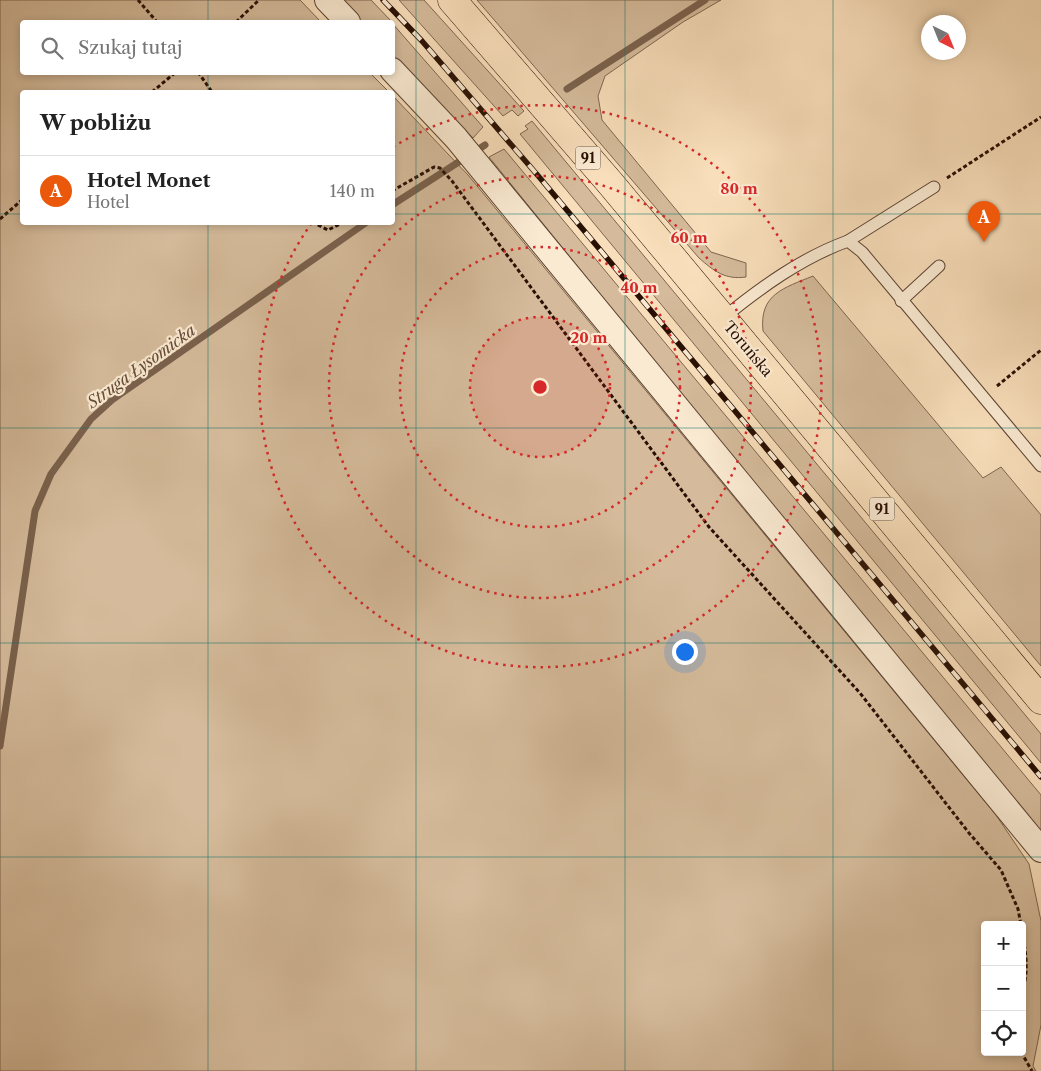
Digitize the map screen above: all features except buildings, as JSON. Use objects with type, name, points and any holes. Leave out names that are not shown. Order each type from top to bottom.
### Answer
[{"type":"main road","name":"Toruńska","points":[[452,0],[610,184],[1041,700]]},
{"type":"street","points":[[327,0],[346,20]]},
{"type":"street","points":[[395,73],[459,142],[478,168],[1041,850]]},
{"type":"lane","points":[[722,319],[758,290],[828,248],[848,241],[934,186]]},
{"type":"lane","points":[[848,241],[862,252],[982,398],[1041,466]]},
{"type":"lane","points":[[901,301],[939,266]]},
{"type":"path","points":[[138,0],[155,20]]},
{"type":"path","points":[[238,20],[259,0]]},
{"type":"path","points":[[154,90],[172,75]]},
{"type":"path","points":[[200,75],[211,90]]},
{"type":"path","points":[[934,186],[1041,117]]},
{"type":"path","points":[[395,189],[432,168],[440,168],[452,181],[709,527],[860,693],[969,833],[1001,870],[1018,909],[1020,921]]},
{"type":"path","points":[[0,219],[20,202]]},
{"type":"path","points":[[318,225],[328,230],[338,225]]},
{"type":"path","points":[[982,398],[1041,350]]},
{"type":"path","points":[[1023,1056],[1032,1071]]},
{"type":"shaded area","points":[[0,0],[300,0],[319,20],[20,20],[20,75],[372,75],[387,90],[20,90],[20,225],[395,225],[395,98],[468,175],[996,815],[1029,864],[1041,921],[1041,1025],[1033,1066],[1036,1071],[0,1071]]},
{"type":"shaded area","points":[[339,0],[371,0],[390,20],[359,20]]},
{"type":"shaded area","points":[[399,0],[424,0],[524,111],[518,116],[512,110],[503,116]]},
{"type":"shaded area","points":[[477,0],[721,0],[683,22],[605,76],[598,96],[602,120],[711,252],[746,263],[746,277],[739,278],[720,274],[699,258]]},
{"type":"shaded area","points":[[395,26],[483,127],[473,138],[395,58]]},
{"type":"shaded area","points":[[532,121],[1041,734],[1041,763],[520,134],[528,129],[525,126]]},
{"type":"shaded area","points":[[504,149],[1041,795],[1041,838],[489,157]]},
{"type":"shaded area","points":[[813,276],[983,478],[1001,467],[1041,515],[1041,666],[763,331],[765,308],[769,301],[783,289]]},
{"type":"waterway","name":"Struga Łysomicka","points":[[567,89],[705,0]]},
{"type":"waterway","name":"Struga Łysomicka","points":[[395,203],[485,145]]},
{"type":"waterway","name":"Struga Łysomicka","points":[[0,746],[35,511],[51,474],[91,419],[112,400],[363,225]]},
{"type":"railway","points":[[383,0],[422,41],[540,178],[1041,777]]},
{"type":"place","name":"Hotel Monet","points":[[984,242]]}]
